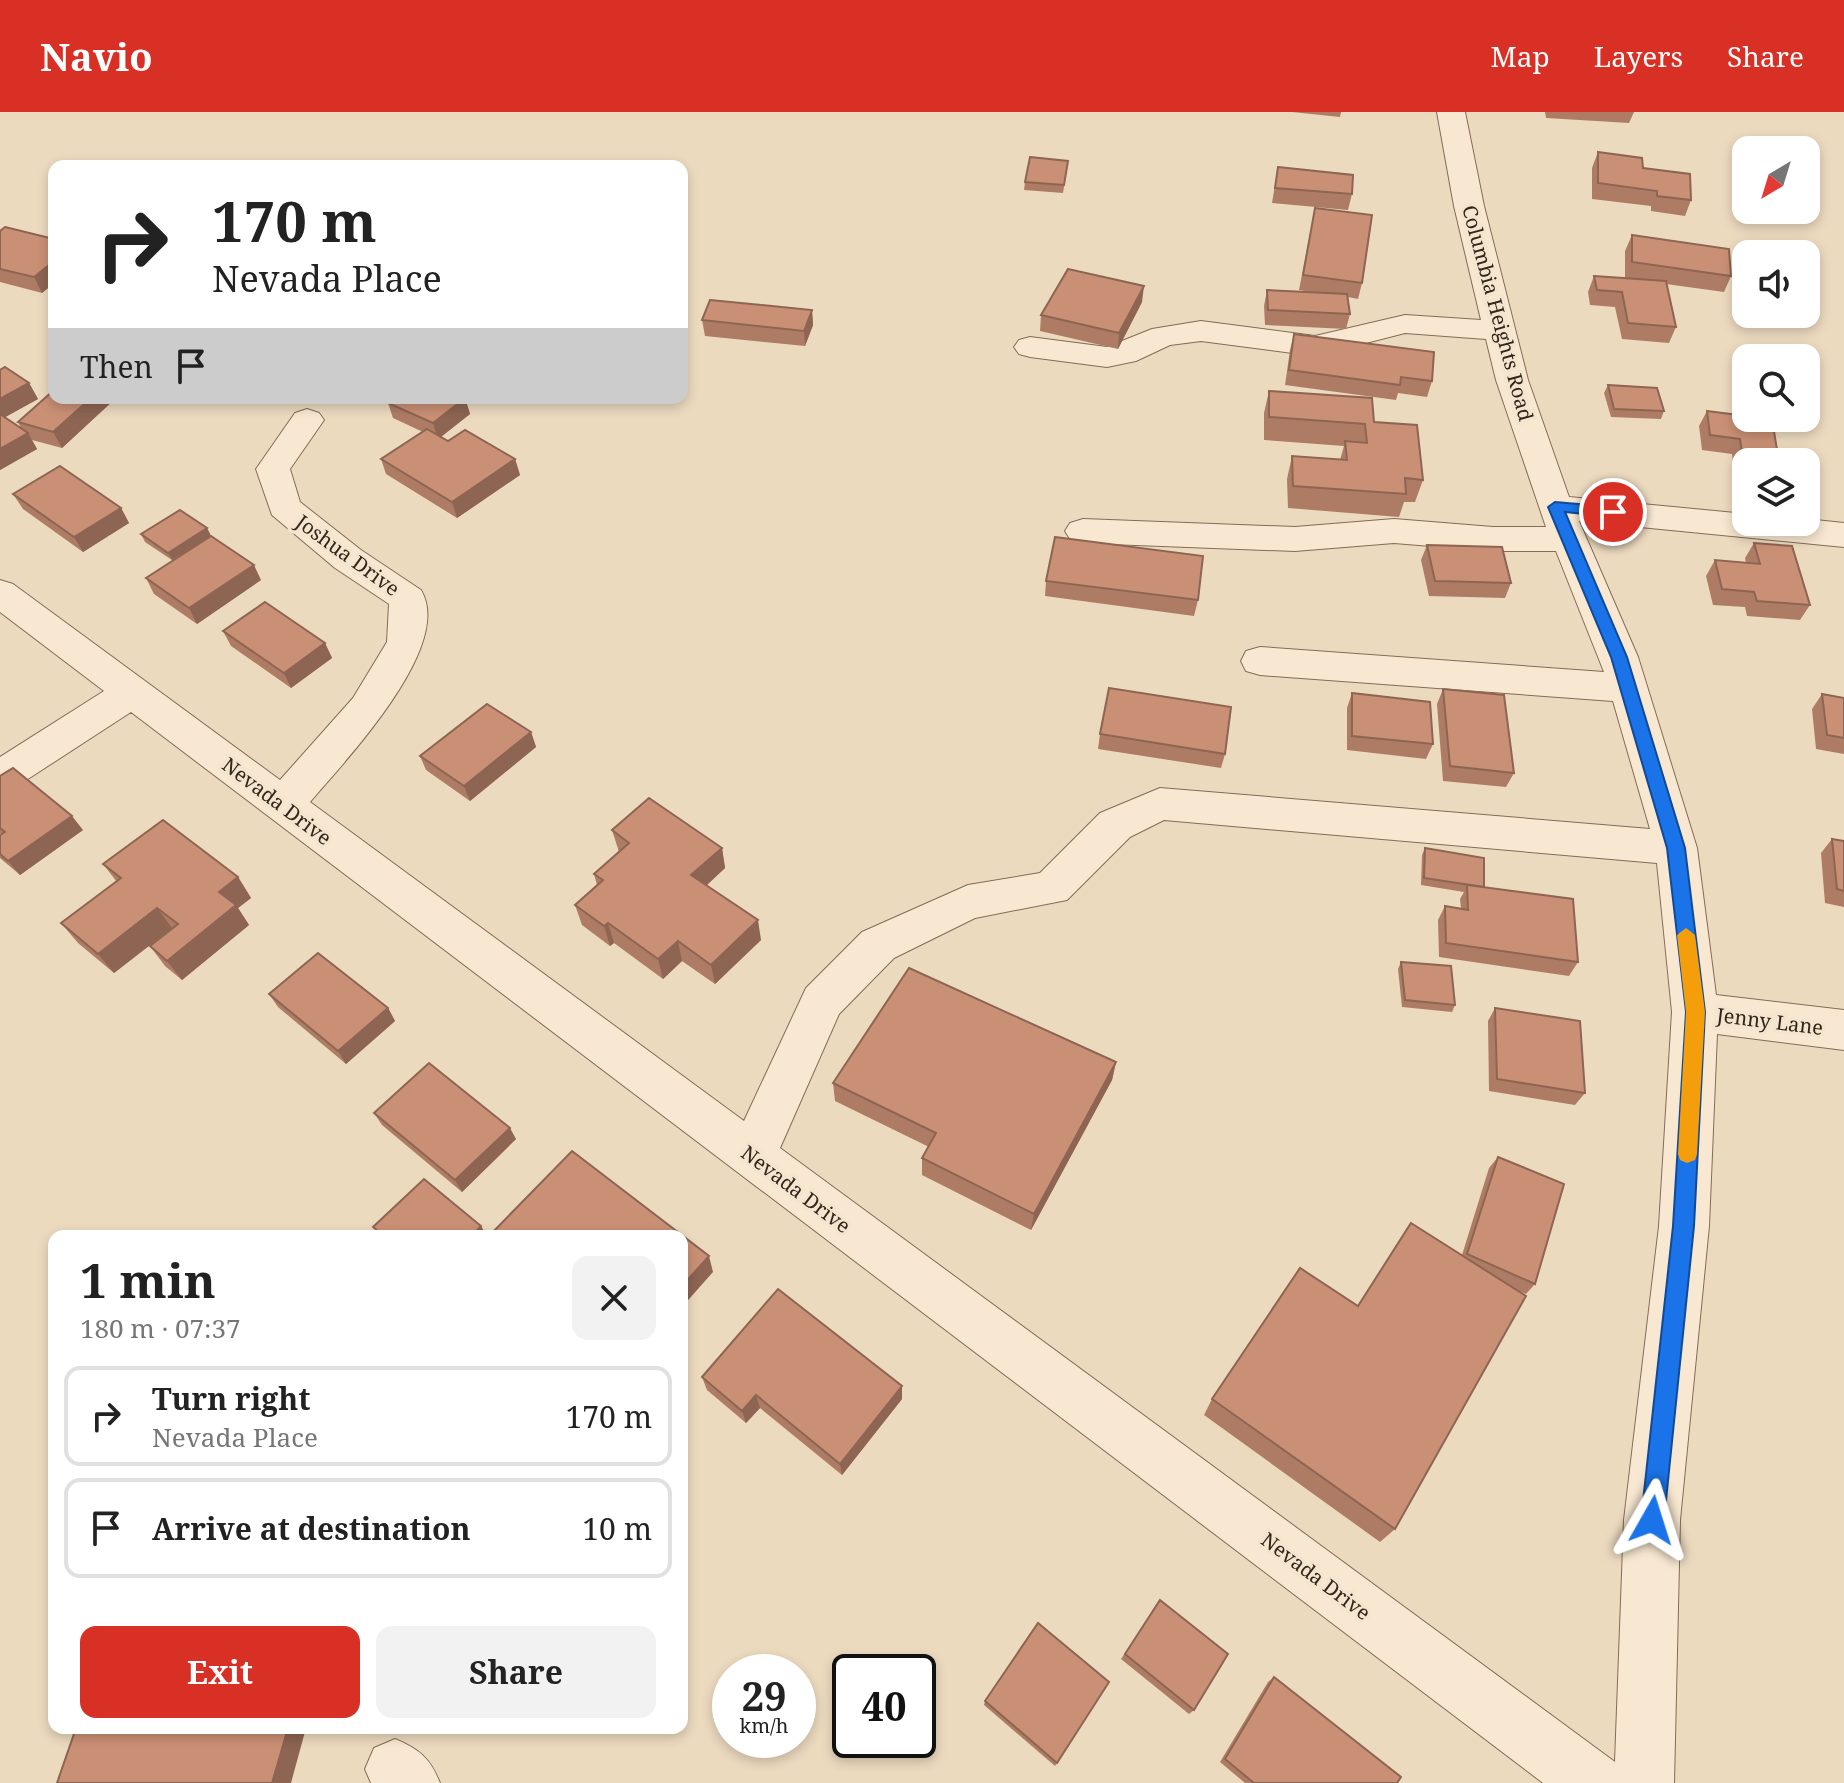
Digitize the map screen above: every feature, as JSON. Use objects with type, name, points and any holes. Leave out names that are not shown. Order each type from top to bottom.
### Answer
[{"type":"street","name":"Columbia Heights Road","points":[[1451,112],[1512,380],[1561,523],[1619,657],[1676,848],[1695,1012],[1684,1226],[1652,1520],[1644,1783]]},
{"type":"street","points":[[1030,347],[1107,357],[1125,354],[1163,336],[1201,331],[1315,346],[1405,324],[1500,331]]},
{"type":"street","name":"Joshua Drive","points":[[283,805],[367,708],[406,643],[408,599],[348,559],[284,507],[273,469],[307,420]]},
{"type":"street","points":[[1083,531],[1295,539],[1394,531],[1493,539],[1561,523],[1844,535]]},
{"type":"street","name":"Nevada Drive","points":[[0,593],[1593,1783]]},
{"type":"street","points":[[1260,661],[1628,688]]},
{"type":"street","points":[[0,777],[132,692]]},
{"type":"street","points":[[752,1156],[822,1002],[878,945],[968,902],[1052,888],[1115,825],[1160,804],[1676,848]]},
{"type":"street","name":"Jenny Lane","points":[[1695,1012],[1844,1030]]},
{"type":"building","points":[[1598,152],[1642,158],[1643,168],[1690,174],[1691,200],[1657,196],[1657,191],[1598,183]]},
{"type":"building","points":[[1030,157],[1068,161],[1064,185],[1025,182]]},
{"type":"building","points":[[1278,167],[1353,175],[1352,194],[1275,188]]},
{"type":"building","points":[[1315,208],[1372,215],[1362,283],[1303,275]]},
{"type":"building","points":[[5,227],[48,238],[48,266],[34,277],[0,269],[0,231]]},
{"type":"building","points":[[1632,235],[1729,249],[1731,276],[1632,262]]},
{"type":"building","points":[[1068,269],[1144,286],[1119,333],[1041,315]]},
{"type":"building","points":[[1594,276],[1666,281],[1676,327],[1628,323],[1622,292],[1597,290]]},
{"type":"building","points":[[1267,290],[1347,294],[1350,314],[1268,310]]},
{"type":"building","points":[[710,300],[812,310],[804,331],[702,320]]},
{"type":"building","points":[[1294,334],[1434,352],[1432,381],[1401,377],[1400,385],[1289,370]]},
{"type":"building","points":[[5,367],[29,383],[0,399],[0,370]]},
{"type":"building","points":[[1608,385],[1657,388],[1664,411],[1614,409]]},
{"type":"building","points":[[1269,391],[1372,398],[1374,422],[1417,425],[1423,480],[1405,478],[1406,494],[1293,486],[1292,456],[1347,460],[1345,441],[1367,443],[1365,424],[1269,417]]},
{"type":"building","points":[[48,395],[48,404],[84,404],[53,432],[18,422]]},
{"type":"building","points":[[390,404],[457,404],[433,423]]},
{"type":"building","points":[[1707,411],[1732,414],[1732,432],[1774,432],[1777,448],[1741,448],[1740,439],[1710,435]]},
{"type":"building","points":[[0,414],[28,433],[0,449]]},
{"type":"building","points":[[427,429],[448,441],[465,430],[515,459],[452,502],[381,459]]},
{"type":"building","points":[[60,466],[121,508],[74,537],[13,494]]},
{"type":"building","points":[[180,510],[207,528],[168,553],[141,534]]},
{"type":"building","points":[[211,536],[254,565],[189,608],[146,578]]},
{"type":"building","points":[[1055,537],[1203,556],[1198,600],[1046,581]]},
{"type":"building","points":[[1754,543],[1792,546],[1810,605],[1757,601],[1754,592],[1722,589],[1715,560],[1760,564]]},
{"type":"building","points":[[1427,545],[1502,547],[1511,583],[1435,581]]},
{"type":"building","points":[[265,602],[325,643],[284,673],[223,631]]},
{"type":"building","points":[[1109,688],[1231,707],[1225,754],[1100,734]]},
{"type":"building","points":[[1443,689],[1504,695],[1514,773],[1450,766]]},
{"type":"building","points":[[1352,693],[1430,702],[1433,744],[1352,736]]},
{"type":"building","points":[[1822,694],[1844,698],[1844,738],[1827,735]]},
{"type":"building","points":[[487,704],[531,732],[464,786],[420,756]]},
{"type":"building","points":[[13,768],[72,816],[8,861],[0,854],[0,835],[5,832],[0,828],[0,776]]},
{"type":"building","points":[[649,798],[722,848],[691,875],[758,920],[711,965],[678,941],[658,959],[608,923],[604,926],[575,905],[603,880],[594,874],[629,843],[612,830]]},
{"type":"building","points":[[163,820],[238,877],[219,892],[236,905],[167,961],[150,946],[178,924],[157,908],[98,954],[61,923],[121,878],[103,864]]},
{"type":"building","points":[[1832,839],[1844,841],[1844,891],[1837,889]]},
{"type":"building","points":[[1425,848],[1484,858],[1484,887],[1424,878]]},
{"type":"building","points":[[1467,885],[1573,899],[1578,962],[1446,943],[1445,906],[1468,910]]},
{"type":"building","points":[[318,953],[388,1008],[338,1051],[269,994]]},
{"type":"building","points":[[1401,962],[1451,966],[1455,1005],[1405,1000]]},
{"type":"building","points":[[909,968],[1116,1062],[1034,1214],[922,1158],[936,1133],[833,1083]]},
{"type":"building","points":[[1495,1008],[1580,1021],[1585,1093],[1497,1079]]},
{"type":"building","points":[[429,1063],[510,1128],[455,1180],[374,1113]]},
{"type":"building","points":[[572,1151],[675,1230],[495,1230]]},
{"type":"building","points":[[1498,1157],[1564,1184],[1535,1284],[1467,1254]]},
{"type":"building","points":[[424,1179],[481,1226],[477,1230],[377,1230],[373,1227]]},
{"type":"building","points":[[1411,1223],[1526,1296],[1395,1529],[1212,1399],[1300,1268],[1358,1306]]},
{"type":"building","points":[[688,1240],[709,1256],[688,1279]]},
{"type":"building","points":[[778,1289],[902,1386],[840,1464],[756,1395],[742,1411],[702,1377]]},
{"type":"building","points":[[1160,1600],[1228,1654],[1194,1710],[1125,1654]]},
{"type":"building","points":[[1038,1623],[1109,1682],[1057,1763],[985,1701]]},
{"type":"building","points":[[1274,1677],[1401,1777],[1397,1783],[1254,1783],[1225,1759]]},
{"type":"building","points":[[74,1734],[286,1734],[272,1783],[57,1783]]},
{"type":"slow traffic","points":[[1686,935],[1695,1012],[1687,1154]]},
{"type":"route","points":[[1613,512],[1555,507],[1619,657],[1676,848],[1695,1012],[1684,1226],[1652,1520]]}]
